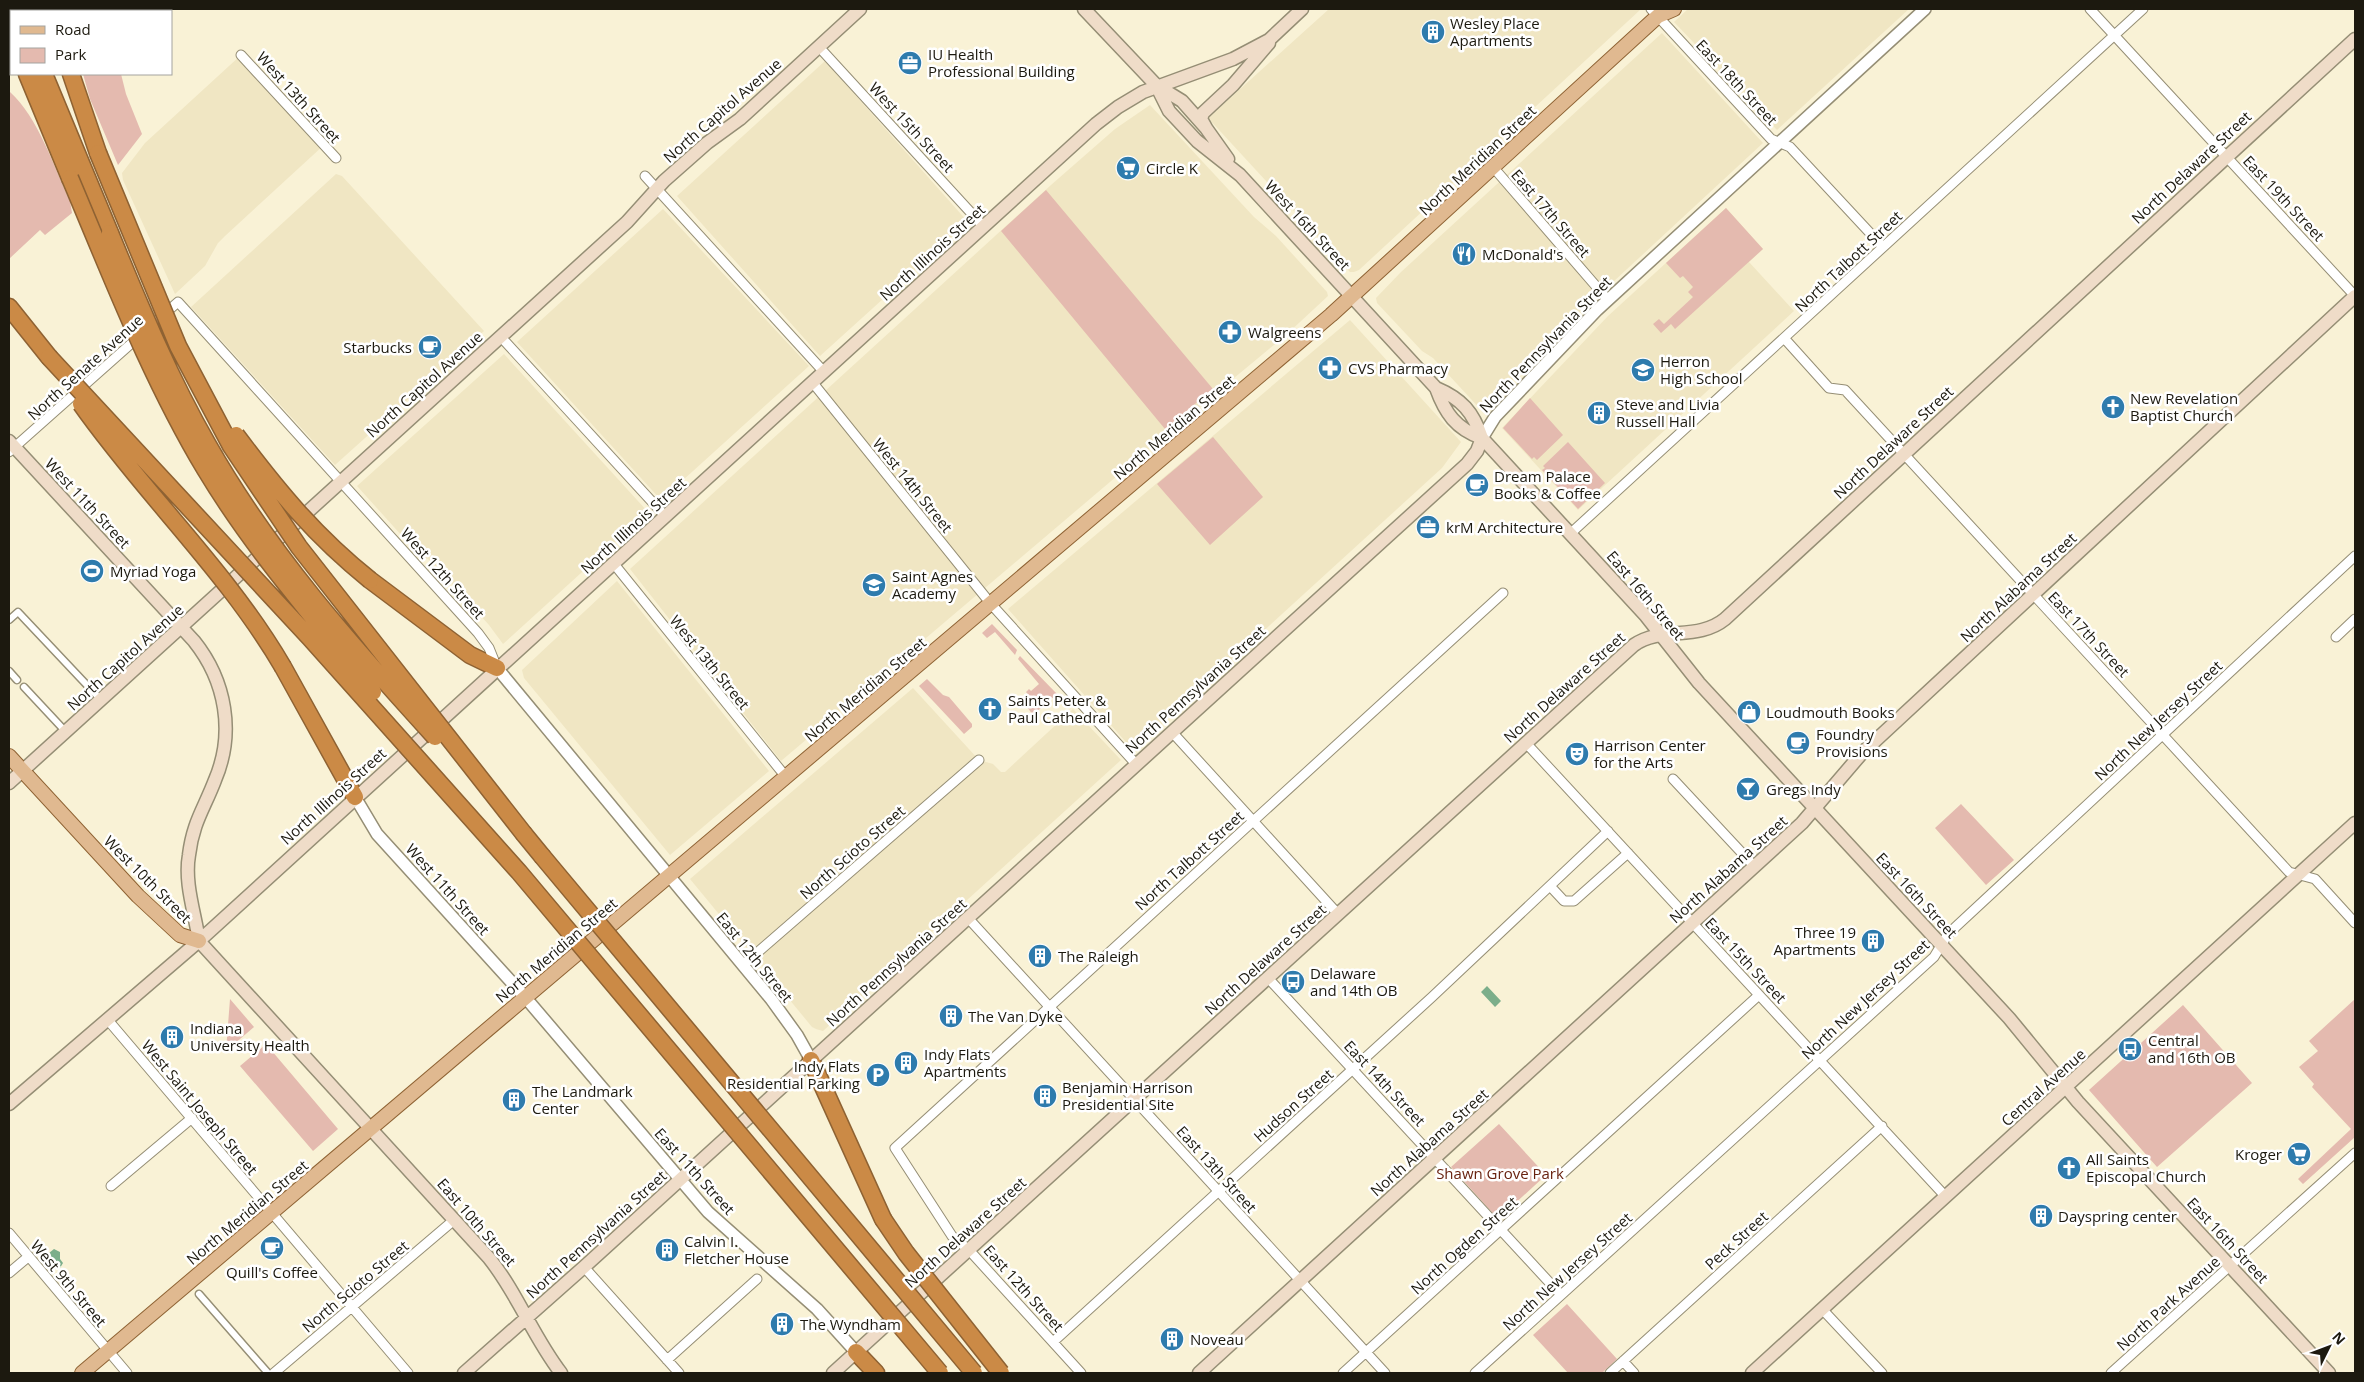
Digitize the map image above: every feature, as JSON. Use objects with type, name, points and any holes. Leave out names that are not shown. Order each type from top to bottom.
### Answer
[{"type":"highway","points":[[26,75],[154,374],[188,439],[223,498],[286,586],[487,837]]},
{"type":"highway","points":[[44,75],[171,377],[208,447],[281,557],[393,691],[524,834]]},
{"type":"highway","points":[[71,75],[98,153],[159,302],[194,380],[231,446],[279,519],[356,621],[524,834],[642,978],[974,1373]]},
{"type":"highway","points":[[9,307],[49,357],[94,422],[234,592],[259,627],[284,667],[355,797]]},
{"type":"highway","points":[[49,357],[304,632],[487,837],[653,1030],[940,1373]]},
{"type":"highway","points":[[194,380],[295,511],[333,549],[370,580],[470,655],[497,668]]},
{"type":"highway","points":[[811,1060],[883,1219],[906,1253],[1001,1373]]},
{"type":"highway","points":[[856,1352],[876,1373]]},
{"type":"main road","name":"North Capitol Avenue","points":[[9,783],[627,222],[657,189],[707,143],[740,119],[860,9]]},
{"type":"main road","name":"West 16th Street","points":[[1084,9],[1156,85],[1182,101],[1206,128],[1240,175],[1352,297]]},
{"type":"main road","name":"North Illinois Street","points":[[9,1104],[199,941],[1102,119],[1137,95],[1156,85],[1233,59],[1274,37],[1302,9]]},
{"type":"main road","name":"North Meridian Street","points":[[82,1373],[525,997],[670,877],[1352,297],[1493,167],[1657,11],[1674,9]]},
{"type":"main road","points":[[1206,128],[1201,119],[1203,113],[1233,85],[1274,37]]},
{"type":"main road","name":"North Delaware Street","points":[[833,1373],[1634,644],[1646,638],[1702,631],[1719,623],[2355,39]]},
{"type":"main road","name":"West 16th Street","points":[[1156,85],[1169,111],[1192,135],[1240,175]]},
{"type":"main road","name":"North Alabama Street","points":[[1199,1373],[1755,867],[1816,809],[1862,753],[2355,296]]},
{"type":"main road","name":"East 16th Street","points":[[1352,297],[1436,388],[1455,396],[1475,419],[1482,438],[1646,616],[1699,683],[2009,1018],[2066,1088],[2329,1373]]},
{"type":"main road","name":"North Pennsylvania Street","points":[[464,1373],[584,1267],[1467,464],[1477,451],[1482,438]]},
{"type":"main road","name":"West 11th Street","points":[[11,447],[202,651],[222,693],[226,718],[225,747],[219,771],[196,820],[188,858],[188,882],[199,941]]},
{"type":"main road","name":"West 10th Street","points":[[9,756],[138,896],[183,937],[199,941],[370,1129]]},
{"type":"main road","name":"Central Avenue","points":[[1752,1373],[2355,823]]},
{"type":"main road","name":"East 10th Street","points":[[370,1129],[454,1220],[504,1278],[544,1349],[560,1373]]},
{"type":"street","name":"North Pennsylvania Street","points":[[1482,438],[1494,416],[1608,300],[1925,9]]},
{"type":"street","name":"East 19th Street","points":[[2090,9],[2355,296]]},
{"type":"street","name":"North Talbott Street","points":[[1571,533],[2143,9]]},
{"type":"street","name":"East 18th Street","points":[[1657,11],[1771,139],[1790,147],[1883,247]]},
{"type":"street","name":"West 15th Street","points":[[819,47],[984,227]]},
{"type":"street","name":"West 13th Street","points":[[241,55],[336,158]]},
{"type":"street","name":"East 17th Street","points":[[1493,167],[1608,300]]},
{"type":"street","points":[[645,176],[824,372]]},
{"type":"street","name":"North Senate Avenue","points":[[11,447],[178,302]]},
{"type":"street","name":"West 12th Street","points":[[178,302],[478,633],[489,648],[497,668],[670,877]]},
{"type":"street","points":[[500,336],[666,517]]},
{"type":"street","name":"East 17th Street","points":[[1784,338],[1829,388],[1845,390],[2289,872],[2315,879],[2355,923]]},
{"type":"street","name":"West 14th Street","points":[[813,383],[991,604]]},
{"type":"street","name":"North New Jersey Street","points":[[1476,1373],[1934,957],[1948,934],[2355,556]]},
{"type":"street","name":"West 13th Street","points":[[614,564],[786,777]]},
{"type":"street","name":"North Talbott Street","points":[[894,1148],[1503,593]]},
{"type":"street","points":[[991,604],[1136,764]]},
{"type":"street","points":[[9,620],[18,612],[101,701]]},
{"type":"street","points":[[2336,637],[2355,619]]},
{"type":"street","points":[[9,671],[17,680]]},
{"type":"street","points":[[24,686],[66,732]]},
{"type":"street","points":[[1172,732],[1338,914]]},
{"type":"street","name":"East 15th Street","points":[[1526,743],[1946,1196]]},
{"type":"street","name":"North Scioto Street","points":[[744,965],[979,760]]},
{"type":"street","points":[[1673,779],[1755,867]]},
{"type":"street","name":"West 11th Street","points":[[355,797],[378,834],[525,997]]},
{"type":"street","name":"Hudson Street","points":[[1053,1342],[1353,1068],[1608,831]]},
{"type":"street","points":[[1550,886],[1564,901],[1574,901],[1628,853]]},
{"type":"street","name":"East 12th Street","points":[[670,877],[778,1008],[811,1060]]},
{"type":"street","name":"East 13th Street","points":[[968,918],[1385,1373]]},
{"type":"street","name":"East 14th Street","points":[[1268,978],[1561,1295]]},
{"type":"street","name":"North Ogden Street","points":[[1343,1373],[1759,995]]},
{"type":"street","name":"East 11th Street","points":[[525,997],[708,1212],[817,1309],[856,1352]]},
{"type":"street","name":"West Saint Joseph Street","points":[[108,1019],[408,1373]]},
{"type":"street","points":[[111,1186],[192,1118]]},
{"type":"street","name":"Peck Street","points":[[1610,1373],[1882,1126]]},
{"type":"street","name":"East 12th Street","points":[[894,1148],[952,1236],[969,1250],[1081,1373]]},
{"type":"street","name":"North Park Avenue","points":[[2112,1373],[2355,1153]]},
{"type":"street","name":"North Scioto Street","points":[[274,1373],[454,1220]]},
{"type":"street","name":"West 9th Street","points":[[9,1233],[127,1373]]},
{"type":"street","points":[[9,1273],[28,1257]]},
{"type":"street","points":[[584,1267],[679,1373]]},
{"type":"street","points":[[667,1360],[757,1279]]},
{"type":"street","points":[[199,1294],[268,1373]]},
{"type":"street","points":[[1822,1309],[1882,1373]]},
{"type":"street","points":[[1623,1361],[1634,1373]]},
{"type":"shaded area","points":[[1329,9],[1640,10],[1359,270],[1350,272],[1208,118]]},
{"type":"shaded area","points":[[1688,9],[1909,9],[1777,130],[1674,22]]},
{"type":"shaded area","points":[[1662,33],[1763,143],[1585,308],[1482,411],[1433,358],[1422,351],[1377,303],[1376,298],[1401,272]]},
{"type":"shaded area","points":[[241,55],[324,145],[218,243],[205,266],[175,294],[123,180],[122,173],[145,143]]},
{"type":"shaded area","points":[[825,61],[968,222],[820,356],[677,196]]},
{"type":"shaded area","points":[[1150,105],[1254,217],[1276,236],[1327,292],[1328,296],[1286,335],[781,761],[630,569],[1051,185],[1115,129]]},
{"type":"shaded area","points":[[336,174],[342,176],[484,331],[335,465],[191,307]]},
{"type":"shaded area","name":"Herron High School","points":[[1726,208],[1763,249],[1749,262],[1794,311],[1578,510],[1502,428],[1608,316]]},
{"type":"shaded area","points":[[663,209],[809,366],[661,500],[517,342]]},
{"type":"shaded area","points":[[1350,320],[1461,442],[1442,468],[1133,750],[1008,609]]},
{"type":"shaded area","points":[[504,354],[648,512],[503,644],[489,625],[434,564],[428,559],[421,557],[357,486]]},
{"type":"shaded area","points":[[617,581],[769,771],[670,855],[524,678],[522,670]]},
{"type":"shaded area","points":[[913,688],[979,760],[993,764],[1001,772],[1005,772],[1073,709],[1121,760],[823,1031],[812,1027],[690,879]]},
{"type":"shaded area","points":[[1487,986],[1501,1001],[1495,1007],[1481,992]]},
{"type":"shaded area","points":[[54,1249],[60,1252],[60,1259],[63,1263],[60,1268],[52,1265],[49,1253]]},
{"type":"green space","points":[[83,75],[121,75],[126,94],[142,134],[118,165],[90,99]]},
{"type":"green space","points":[[10,92],[20,102],[37,129],[70,201],[72,213],[45,235],[40,230],[9,259]]},
{"type":"green space","points":[[1046,190],[1213,389],[1165,429],[1001,231]]},
{"type":"green space","points":[[1726,208],[1763,249],[1675,329],[1671,324],[1661,333],[1653,324],[1659,319],[1664,324],[1693,297],[1688,292],[1693,287],[1683,276],[1680,278],[1666,263]]},
{"type":"green space","points":[[1530,398],[1563,435],[1537,460],[1534,457],[1532,459],[1503,428]]},
{"type":"green space","points":[[1213,437],[1263,497],[1210,545],[1157,484]]},
{"type":"green space","points":[[1568,442],[1605,483],[1578,509],[1542,470],[1545,468],[1543,466]]},
{"type":"green space","points":[[992,624],[1017,650],[1015,655],[995,632],[987,638],[982,633]]},
{"type":"green space","points":[[1020,656],[1057,694],[1033,715],[1027,707],[1033,701],[1026,692],[1029,689],[1031,691],[1039,684],[1018,659]]},
{"type":"green space","points":[[927,679],[943,695],[949,697],[972,724],[972,727],[964,734],[919,686]]},
{"type":"green space","points":[[1961,804],[2014,860],[1986,885],[1935,828]]},
{"type":"green space","points":[[230,999],[254,1027],[226,1051]]},
{"type":"green space","points":[[2355,999],[2355,1137],[2303,1184],[2298,1179],[2351,1129],[2312,1087],[2314,1084],[2299,1067],[2318,1051],[2309,1041]]},
{"type":"green space","points":[[2183,1005],[2252,1083],[2157,1167],[2089,1090]]},
{"type":"green space","points":[[266,1044],[338,1129],[313,1151],[240,1066]]},
{"type":"green space","name":"Shawn Grove Park","points":[[1499,1124],[1546,1175],[1498,1219],[1451,1167]]},
{"type":"green space","points":[[1567,1304],[1617,1359],[1602,1373],[1568,1373],[1533,1335]]},
{"type":"place","name":"Wesley Place Apartments","points":[[1433,32]]},
{"type":"place","name":"IU Health Professional Building","points":[[910,63]]},
{"type":"place","name":"Circle K","points":[[1128,168]]},
{"type":"place","name":"McDonald's","points":[[1464,254]]},
{"type":"place","name":"Walgreens","points":[[1230,332]]},
{"type":"place","name":"Starbucks","points":[[430,347]]},
{"type":"place","name":"CVS Pharmacy","points":[[1330,368]]},
{"type":"place","name":"Herron High School","points":[[1643,370]]},
{"type":"place","name":"New Revelation Baptist Church","points":[[2113,407]]},
{"type":"place","name":"Steve and Livia Russell Hall","points":[[1599,413]]},
{"type":"place","name":"Dream Palace Books & Coffee","points":[[1477,485]]},
{"type":"place","name":"krM Architecture","points":[[1428,527]]},
{"type":"place","name":"Myriad Yoga","points":[[92,571]]},
{"type":"place","name":"Saint Agnes Academy","points":[[874,585]]},
{"type":"place","name":"Saints Peter & Paul Cathedral","points":[[990,709]]},
{"type":"place","name":"Loudmouth Books","points":[[1749,712]]},
{"type":"place","name":"Foundry Provisions","points":[[1798,743]]},
{"type":"place","name":"Harrison Center for the Arts","points":[[1577,754]]},
{"type":"place","name":"Gregs Indy","points":[[1748,789]]},
{"type":"place","name":"Three 19 Apartments","points":[[1873,941]]},
{"type":"place","name":"The Raleigh","points":[[1040,956]]},
{"type":"place","name":"Delaware and 14th OB","points":[[1293,982]]},
{"type":"place","name":"The Van Dyke","points":[[951,1016]]},
{"type":"place","name":"Indiana University Health","points":[[172,1037]]},
{"type":"place","name":"Central and 16th OB","points":[[2130,1049]]},
{"type":"place","name":"Indy Flats Apartments","points":[[906,1063]]},
{"type":"place","name":"Indy Flats Residential Parking","points":[[878,1075]]},
{"type":"place","name":"Benjamin Harrison Presidential Site","points":[[1045,1096]]},
{"type":"place","name":"The Landmark Center","points":[[514,1100]]},
{"type":"place","name":"Kroger","points":[[2299,1154]]},
{"type":"place","name":"All Saints Episcopal Church","points":[[2069,1168]]},
{"type":"place","name":"Dayspring center","points":[[2041,1216]]},
{"type":"place","name":"Quill's Coffee","points":[[272,1248]]},
{"type":"place","name":"Calvin I. Fletcher House","points":[[667,1250]]},
{"type":"place","name":"The Wyndham","points":[[782,1324]]},
{"type":"place","name":"Noveau","points":[[1172,1339]]}]
